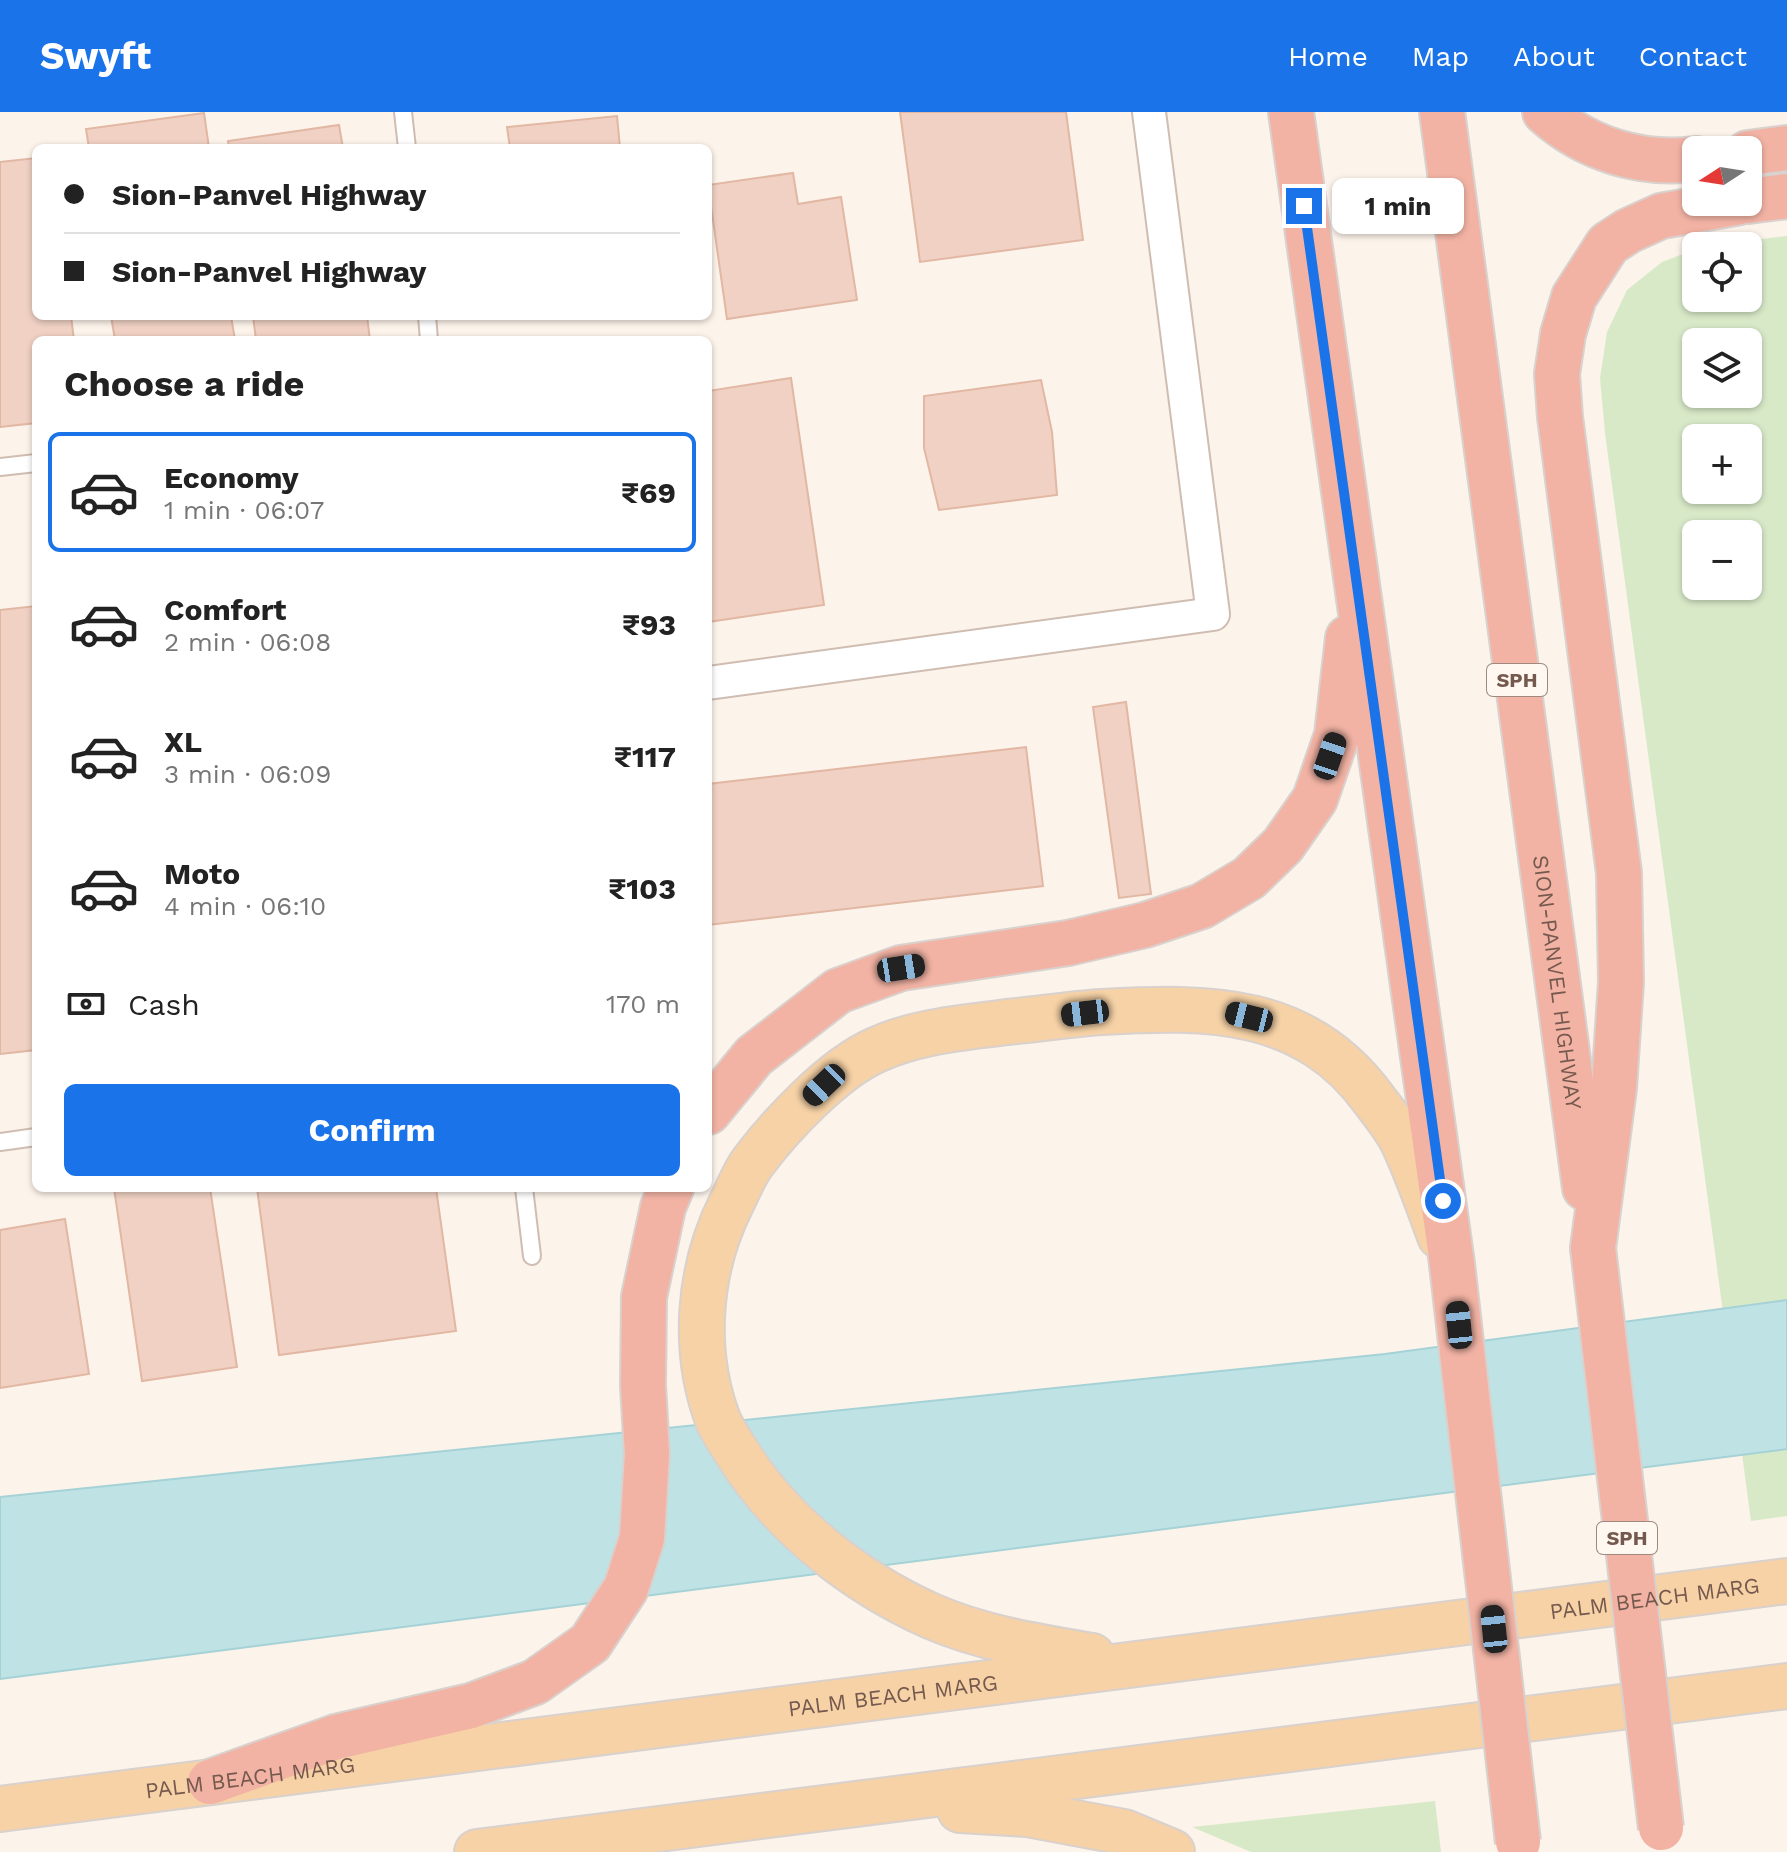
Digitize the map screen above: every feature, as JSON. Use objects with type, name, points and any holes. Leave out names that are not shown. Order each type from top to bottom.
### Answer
[{"type":"highway","points":[[1291,112],[1452,1264],[1519,1847]]},
{"type":"highway","name":"SION-PANVEL HIGHWAY","points":[[1442,112],[1593,1248],[1662,1840]]},
{"type":"highway","points":[[1545,112],[1579,138],[1609,152],[1647,160],[1682,159]]},
{"type":"highway","points":[[1762,151],[1787,148]]},
{"type":"highway","points":[[1762,199],[1787,196]]},
{"type":"highway","points":[[1593,1248],[1614,1088],[1620,997],[1619,873],[1557,374],[1563,334],[1574,297],[1608,244],[1661,216],[1682,211]]},
{"type":"highway","points":[[712,1107],[754,1056],[838,991],[901,968],[1068,943],[1145,925],[1202,906],[1249,878],[1283,845],[1315,799],[1333,748],[1355,571]]},
{"type":"highway","points":[[210,1782],[336,1737],[471,1706],[535,1682],[590,1643],[626,1588],[642,1538],[647,1454],[643,1385],[644,1297],[663,1207],[669,1192]]},
{"type":"main road","points":[[1135,1664],[1016,1643],[932,1616],[841,1563],[794,1523],[751,1474],[719,1424],[704,1376],[701,1321],[710,1263],[725,1217],[750,1165],[784,1124],[824,1085],[874,1051],[934,1032],[1085,1013],[1162,1008],[1223,1011],[1275,1024],[1318,1046],[1361,1081],[1400,1136],[1452,1264]]},
{"type":"main road","name":"PALM BEACH MARG","points":[[0,1809],[1787,1581]]},
{"type":"main road","points":[[477,1852],[1787,1686]]},
{"type":"main road","points":[[857,1804],[1027,1814],[1124,1832],[1172,1852]]},
{"type":"street","points":[[712,682],[1213,614],[1149,112]]},
{"type":"lane","points":[[403,112],[407,144]]},
{"type":"lane","points":[[0,467],[32,463]]},
{"type":"lane","points":[[0,1142],[32,1138]]},
{"type":"lane","points":[[524,1192],[532,1256]]},
{"type":"green space","points":[[1787,236],[1787,1516],[1751,1521],[1600,378],[1607,332],[1627,290],[1662,262],[1682,254],[1682,312],[1762,312],[1762,239]]},
{"type":"green space","points":[[1435,1801],[1441,1852],[1251,1852],[1192,1827]]},
{"type":"water","points":[[1787,1300],[1787,1449],[0,1679],[0,1497],[1385,1354]]},
{"type":"building","points":[[900,112],[1066,112],[1083,240],[920,262]]},
{"type":"building","points":[[204,113],[208,144],[88,144],[86,129]]},
{"type":"building","points":[[617,116],[620,144],[509,144],[507,127]]},
{"type":"building","points":[[339,125],[342,144],[228,144],[228,141]]},
{"type":"building","points":[[32,158],[32,320],[72,320],[74,336],[32,336],[32,423],[0,427],[0,162]]},
{"type":"building","points":[[793,173],[798,204],[841,197],[857,300],[727,319],[712,213],[712,184]]},
{"type":"building","points":[[112,320],[232,320],[234,336],[114,336]]},
{"type":"building","points":[[254,320],[368,320],[370,336],[256,336]]},
{"type":"building","points":[[791,378],[824,605],[712,621],[712,390]]},
{"type":"building","points":[[1041,380],[1052,432],[1057,495],[939,510],[924,448],[924,396]]},
{"type":"building","points":[[32,606],[32,1050],[0,1054],[0,610]]},
{"type":"building","points":[[1126,702],[1151,894],[1119,898],[1093,707]]},
{"type":"building","points":[[1026,747],[1043,886],[712,925],[712,784]]},
{"type":"building","points":[[115,1192],[211,1192],[237,1367],[142,1381]]},
{"type":"building","points":[[258,1192],[437,1192],[456,1331],[279,1355]]},
{"type":"building","points":[[65,1219],[89,1374],[0,1388],[0,1230]]},
{"type":"route","points":[[1304,206],[1443,1201]]}]
